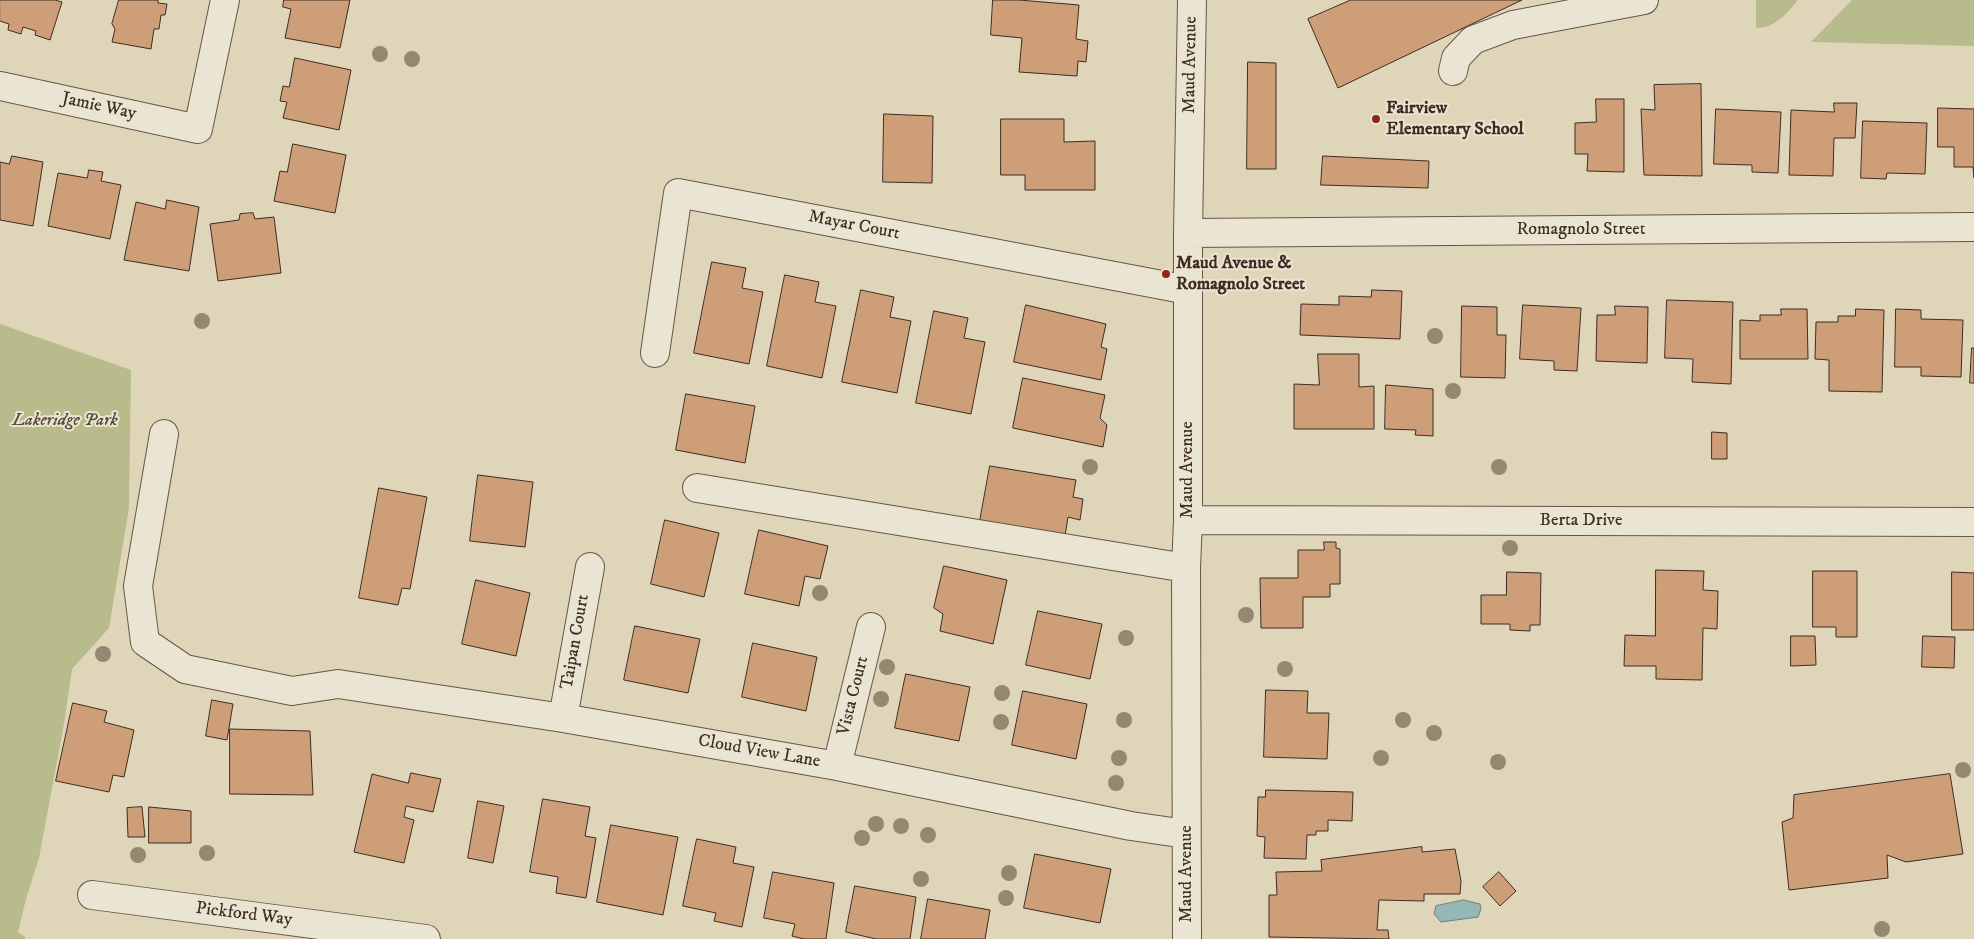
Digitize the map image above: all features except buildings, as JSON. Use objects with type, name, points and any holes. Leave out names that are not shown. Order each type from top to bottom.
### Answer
[{"type":"street","name":"Jamie Way","points":[[0,86],[198,129],[225,0]]},
{"type":"street","name":"Maud Avenue","points":[[1187,939],[1186,568],[1188,520],[1188,233],[1192,0]]},
{"type":"street","points":[[1453,71],[1456,58],[1473,40],[1514,25],[1644,0]]},
{"type":"street","name":"Mayar Court","points":[[655,353],[678,193],[1188,290]]},
{"type":"street","name":"Romagnolo Street","points":[[1188,233],[1974,228]]},
{"type":"street","name":"Cloud View Lane","points":[[164,434],[138,586],[145,642],[185,669],[292,691],[330,684],[563,718],[837,766],[1131,826],[1186,834]]},
{"type":"street","points":[[697,488],[1186,568]]},
{"type":"street","name":"Berta Drive","points":[[1188,520],[1974,522]]},
{"type":"street","name":"Taipan Court","points":[[563,718],[590,567]]},
{"type":"street","name":"Vista Court","points":[[837,766],[871,627]]},
{"type":"street","name":"Pickford Way","points":[[92,895],[426,939]]},
{"type":"green space","points":[[1756,0],[1798,0],[1785,15],[1774,23],[1763,28],[1756,28]]},
{"type":"green space","points":[[1852,0],[1974,0],[1974,46],[1811,42]]},
{"type":"green space","name":"Lakeridge Park","points":[[0,324],[131,370],[129,508],[109,628],[72,669],[64,724],[39,858],[18,932],[25,939],[0,939]]},
{"type":"water","points":[[1464,900],[1480,904],[1481,909],[1478,917],[1441,922],[1434,914],[1436,906]]},
{"type":"place","name":"Fairview Elementary School","points":[[1376,119]]},
{"type":"place","name":"Maud Avenue & Romagnolo Street","points":[[1166,274]]}]
